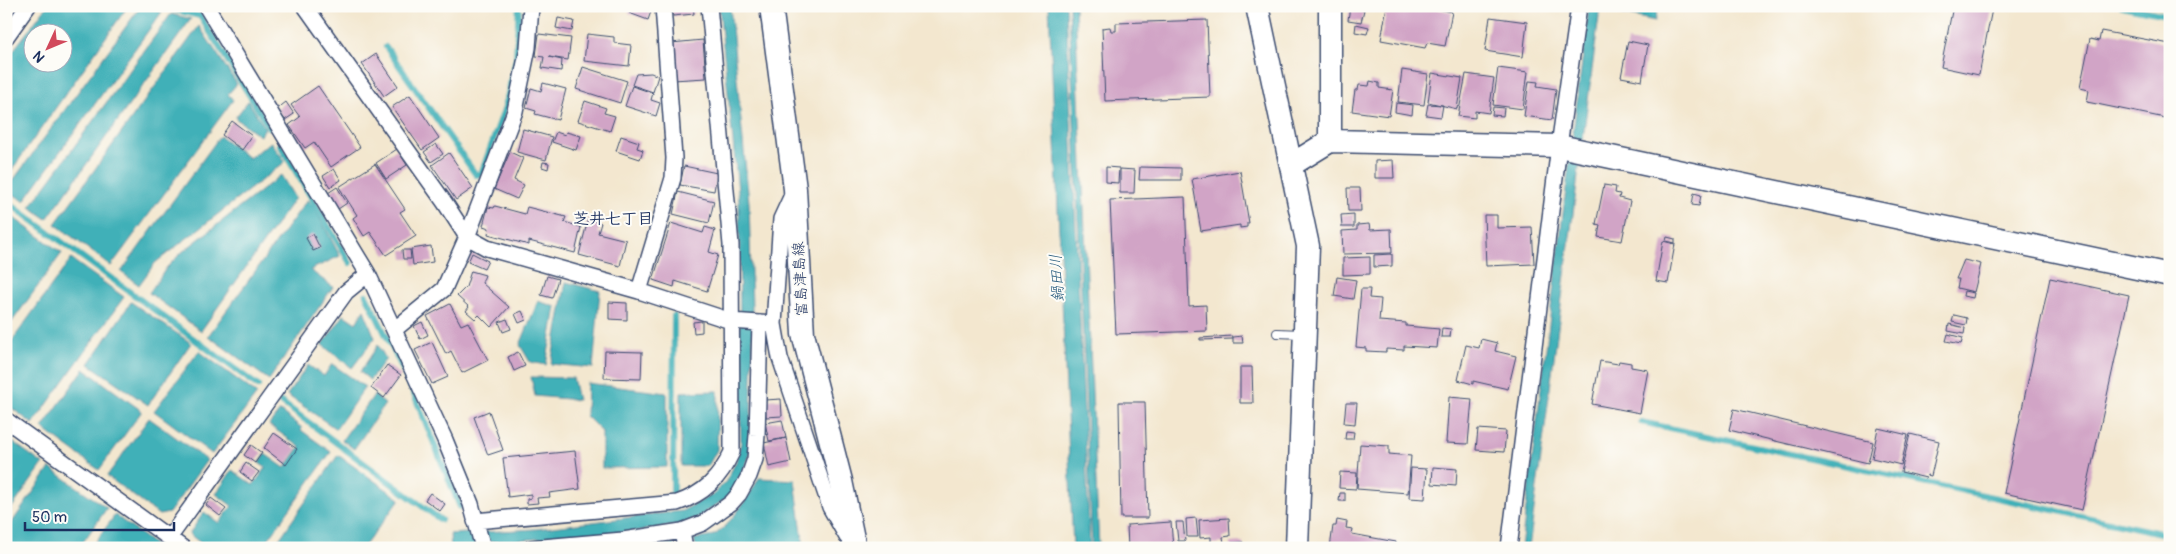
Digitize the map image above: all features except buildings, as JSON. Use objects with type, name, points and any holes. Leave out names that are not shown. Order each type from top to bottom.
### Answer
[{"type":"street","points":[[6,37],[28,6]]},
{"type":"street","points":[[206,6],[368,274],[445,440],[471,504],[483,547]]},
{"type":"street","points":[[306,6],[467,237],[487,248],[639,291],[731,321],[763,323]]},
{"type":"street","points":[[394,330],[444,289],[467,237],[515,112],[528,48],[531,6]]},
{"type":"street","points":[[639,291],[673,178],[674,158],[663,6]]},
{"type":"street","points":[[475,521],[677,503],[700,493],[709,486],[726,465],[732,452],[731,245],[709,6]]},
{"type":"street","name":"富島津島線","points":[[772,6],[795,189],[804,334],[841,480],[854,548]]},
{"type":"street","points":[[1257,6],[1308,246],[1297,548]]},
{"type":"street","points":[[1330,6],[1330,142]]},
{"type":"street","points":[[1509,548],[1571,148],[1579,6]]},
{"type":"street","points":[[1291,165],[1330,142],[1571,148],[2170,275]]},
{"type":"street","points":[[531,548],[622,540],[682,532],[704,523],[731,503],[739,494],[749,476],[755,459],[763,323],[781,219],[795,189]]},
{"type":"street","points":[[170,538],[346,292],[368,274]]},
{"type":"street","points":[[763,323],[780,358],[830,507],[854,548]]},
{"type":"street","points":[[6,420],[183,548]]},
{"type":"street","points":[[682,532],[685,548]]},
{"type":"lane","points":[[1277,333],[1304,334]]},
{"type":"water","points":[[47,6],[128,6],[6,178],[6,60],[22,39],[22,72],[72,72],[72,22],[35,22]]},
{"type":"water","points":[[141,6],[162,12],[24,201],[6,190]]},
{"type":"water","points":[[719,6],[730,6],[749,203],[753,344],[750,455],[733,494],[695,519],[679,525],[623,533],[489,542],[471,548],[451,548],[450,534],[536,529],[682,511],[714,494],[726,481],[736,462],[741,442],[739,200]]},
{"type":"water","points":[[1049,6],[1066,6],[1090,548],[1073,548]]},
{"type":"water","points":[[1069,6],[1075,6],[1099,548],[1092,548]]},
{"type":"water","points":[[1589,6],[1658,6],[1655,21],[1600,9],[1529,548],[1521,548]]},
{"type":"water","points":[[171,14],[191,19],[47,219],[30,207]]},
{"type":"water","points":[[199,26],[237,84],[228,94],[233,100],[111,266],[55,224]]},
{"type":"water","points":[[248,101],[265,128],[260,136],[235,118]]},
{"type":"water","points":[[220,136],[249,158],[271,142],[285,162],[155,263],[139,285],[121,272]]},
{"type":"water","points":[[281,175],[295,198],[201,331],[149,293],[167,267],[181,253]]},
{"type":"water","points":[[307,200],[314,207],[340,256],[310,270],[333,287],[269,380],[208,336]]},
{"type":"water","points":[[6,214],[62,253],[6,330]]},
{"type":"water","points":[[71,259],[124,297],[33,424],[6,404],[6,349]]},
{"type":"water","points":[[566,282],[600,291],[593,368],[551,364]]},
{"type":"water","points":[[538,301],[556,307],[546,365],[530,362],[520,345]]},
{"type":"water","points":[[131,302],[191,343],[148,405],[89,364]]},
{"type":"water","points":[[364,310],[375,338],[352,368],[322,345],[344,315],[356,323]]},
{"type":"water","points":[[378,345],[386,359],[370,380],[360,372]]},
{"type":"water","points":[[199,351],[257,394],[212,454],[154,411]]},
{"type":"water","points":[[332,364],[365,387],[336,429],[287,395],[308,365],[324,376]]},
{"type":"water","points":[[84,369],[142,411],[99,470],[42,428]]},
{"type":"water","points":[[531,377],[573,378],[578,400],[535,396]]},
{"type":"water","points":[[587,383],[667,393],[667,467],[602,468],[602,432],[586,416]]},
{"type":"water","points":[[718,391],[717,450],[708,466],[681,466],[681,392]]},
{"type":"water","points":[[374,395],[385,404],[354,449],[342,440]]},
{"type":"water","points":[[280,411],[302,428],[301,430],[331,452],[262,548],[207,548],[189,534],[204,512],[219,523],[232,506],[216,494],[232,470],[253,485],[266,468],[259,463],[265,454],[285,468],[300,447],[269,425]]},
{"type":"water","points":[[149,418],[207,460],[169,513],[159,515],[107,476]]},
{"type":"water","points":[[6,437],[43,464],[6,516]]},
{"type":"water","points":[[338,455],[400,499],[363,548],[273,548]]},
{"type":"water","points":[[50,468],[107,508],[79,548],[6,548],[6,531]]},
{"type":"water","points":[[759,478],[795,480],[804,548],[696,548],[694,539],[710,537],[720,531],[739,509]]},
{"type":"water","points":[[115,515],[159,548],[91,548]]},
{"type":"water","points":[[674,544],[674,548],[619,548]]},
{"type":"waterway","points":[[160,6],[200,16],[269,127]]},
{"type":"waterway","points":[[386,47],[476,175],[481,174],[505,107],[516,59],[519,6]]},
{"type":"waterway","points":[[2122,6],[2170,16]]},
{"type":"waterway","points":[[280,145],[350,263]]},
{"type":"waterway","points":[[6,201],[258,386]]},
{"type":"waterway","points":[[366,295],[409,382],[460,507]]},
{"type":"waterway","points":[[673,492],[674,316]]},
{"type":"waterway","points":[[281,402],[441,520]]},
{"type":"waterway","points":[[1641,422],[2170,535]]},
{"type":"district","name":"芝井七丁目","points":[[613,218]]},
{"type":"water label","name":"鍋田川","points":[[1056,278]]}]
